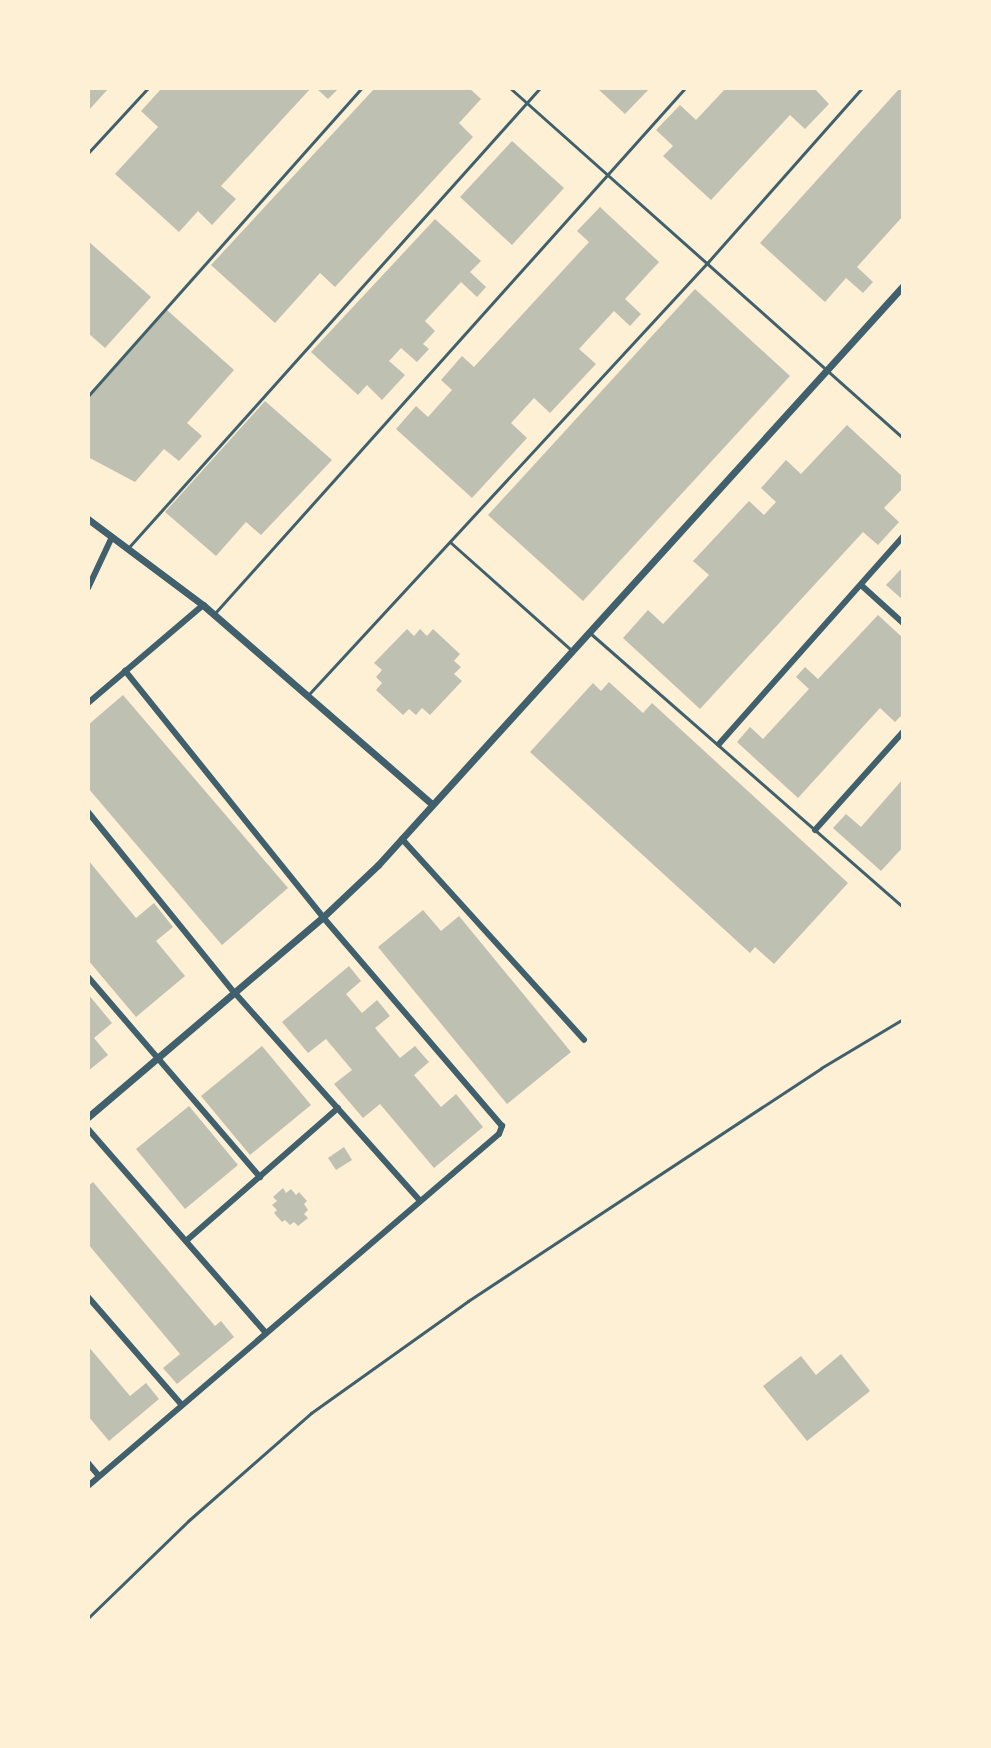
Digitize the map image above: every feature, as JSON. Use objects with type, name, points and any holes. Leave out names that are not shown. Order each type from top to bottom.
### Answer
[{"type":"street","points":[[88,1117],[323,917],[402,839],[903,286]]},
{"type":"street","points":[[88,519],[203,605],[432,804]]},
{"type":"street","points":[[88,588],[112,537]]},
{"type":"street","points":[[719,744],[903,537]]},
{"type":"street","points":[[861,585],[903,623]]},
{"type":"street","points":[[88,703],[203,605]]},
{"type":"street","points":[[88,1486],[499,1134],[501,1123],[323,917],[125,671]]},
{"type":"street","points":[[815,830],[903,732]]},
{"type":"street","points":[[88,812],[234,992],[420,1201]]},
{"type":"street","points":[[402,839],[584,1040]]},
{"type":"street","points":[[88,977],[260,1177]]},
{"type":"street","points":[[186,1241],[338,1108]]},
{"type":"street","points":[[88,1129],[266,1333]]},
{"type":"street","points":[[88,1297],[182,1405]]},
{"type":"street","points":[[88,1463],[99,1476]]},
{"type":"lane","points":[[88,153],[148,88]]},
{"type":"lane","points":[[88,396],[361,88]]},
{"type":"lane","points":[[510,88],[829,368],[903,438]]},
{"type":"lane","points":[[128,549],[540,88]]},
{"type":"lane","points":[[214,615],[685,88]]},
{"type":"lane","points":[[309,694],[708,262],[862,88]]},
{"type":"lane","points":[[450,542],[572,651]]},
{"type":"lane","points":[[590,633],[903,907]]},
{"type":"lane","points":[[88,1618],[188,1521],[311,1413],[468,1301],[821,1068],[903,1019]]},
{"type":"building","points":[[88,88],[109,88],[88,111]]},
{"type":"building","points":[[162,88],[311,88],[221,186],[236,199],[212,225],[198,211],[179,232],[115,174],[158,127],[141,111]]},
{"type":"building","points":[[316,88],[339,88],[328,99]]},
{"type":"building","points":[[375,88],[469,88],[481,99],[459,123],[473,137],[335,287],[320,273],[275,323],[211,265]]},
{"type":"building","points":[[597,88],[650,88],[625,114]]},
{"type":"building","points":[[726,88],[814,88],[829,104],[805,129],[790,115],[711,200],[663,156],[673,146],[656,130],[680,105],[696,120]]},
{"type":"building","points":[[903,88],[903,216],[857,267],[873,282],[863,293],[846,278],[825,302],[760,243]]},
{"type":"building","points":[[512,141],[564,188],[512,245],[460,197]]},
{"type":"building","points":[[600,207],[659,262],[625,299],[641,314],[630,326],[614,311],[579,349],[596,364],[550,413],[534,398],[511,423],[527,438],[472,498],[396,429],[416,406],[428,417],[452,390],[441,380],[462,356],[474,367],[589,242],[577,231]]},
{"type":"building","points":[[435,219],[481,261],[470,272],[486,287],[477,297],[461,282],[425,321],[435,331],[423,344],[429,349],[417,362],[401,348],[389,361],[405,375],[382,400],[367,385],[358,395],[311,352]]},
{"type":"building","points":[[88,241],[151,297],[105,348],[88,333]]},
{"type":"building","points":[[695,289],[790,376],[583,601],[488,515]]},
{"type":"building","points":[[167,310],[234,370],[187,423],[202,436],[179,461],[164,449],[135,482],[88,457],[88,399]]},
{"type":"building","points":[[265,401],[332,460],[261,535],[246,522],[216,556],[165,512]]},
{"type":"building","points":[[847,425],[903,477],[903,488],[884,508],[899,522],[878,545],[863,532],[700,709],[623,638],[648,610],[663,624],[709,575],[693,561],[749,501],[764,515],[776,502],[761,488],[786,460],[801,474]]},
{"type":"building","points":[[903,567],[903,600],[886,585]]},
{"type":"building","points":[[878,615],[903,638],[903,714],[895,722],[880,708],[798,798],[737,742],[750,727],[763,739],[809,689],[796,677],[805,667],[818,679]]},
{"type":"building","points":[[407,629],[414,636],[420,629],[427,636],[433,629],[460,654],[454,661],[461,667],[454,674],[462,681],[430,715],[422,708],[416,715],[409,709],[403,715],[376,690],[382,683],[376,677],[382,670],[374,663]]},
{"type":"building","points":[[609,682],[643,713],[652,703],[848,883],[774,964],[755,947],[750,953],[530,752],[593,683],[601,691]]},
{"type":"building","points":[[123,695],[288,888],[222,945],[88,788],[88,725]]},
{"type":"building","points":[[903,779],[903,847],[881,871],[833,828],[846,814],[861,827]]},
{"type":"building","points":[[88,860],[136,918],[154,903],[173,927],[156,941],[185,976],[136,1017],[88,960]]},
{"type":"building","points":[[423,910],[441,931],[459,916],[571,1052],[507,1104],[378,947]]},
{"type":"building","points":[[349,966],[361,981],[346,994],[362,1013],[377,1000],[390,1016],[375,1028],[400,1058],[415,1046],[429,1062],[414,1075],[441,1107],[456,1094],[483,1127],[434,1168],[380,1104],[363,1118],[334,1084],[352,1070],[326,1039],[308,1053],[282,1022]]},
{"type":"building","points":[[88,994],[112,1023],[94,1038],[108,1055],[88,1071]]},
{"type":"building","points":[[262,1046],[311,1105],[250,1155],[201,1096]]},
{"type":"building","points":[[189,1106],[238,1165],[185,1209],[136,1149]]},
{"type":"building","points":[[344,1147],[352,1160],[336,1170],[328,1158]]},
{"type":"building","points":[[93,1182],[215,1326],[221,1321],[234,1337],[177,1384],[163,1368],[180,1354],[88,1244],[88,1186]]},
{"type":"building","points":[[283,1188],[286,1193],[291,1189],[296,1195],[299,1192],[307,1201],[304,1204],[308,1210],[304,1214],[308,1218],[298,1226],[294,1222],[290,1225],[285,1220],[282,1222],[274,1213],[277,1210],[272,1205],[277,1201],[273,1197]]},
{"type":"building","points":[[88,1346],[130,1396],[146,1383],[159,1399],[109,1441],[88,1416]]},
{"type":"building","points":[[841,1354],[870,1391],[807,1441],[763,1386],[801,1356],[816,1375]]}]
